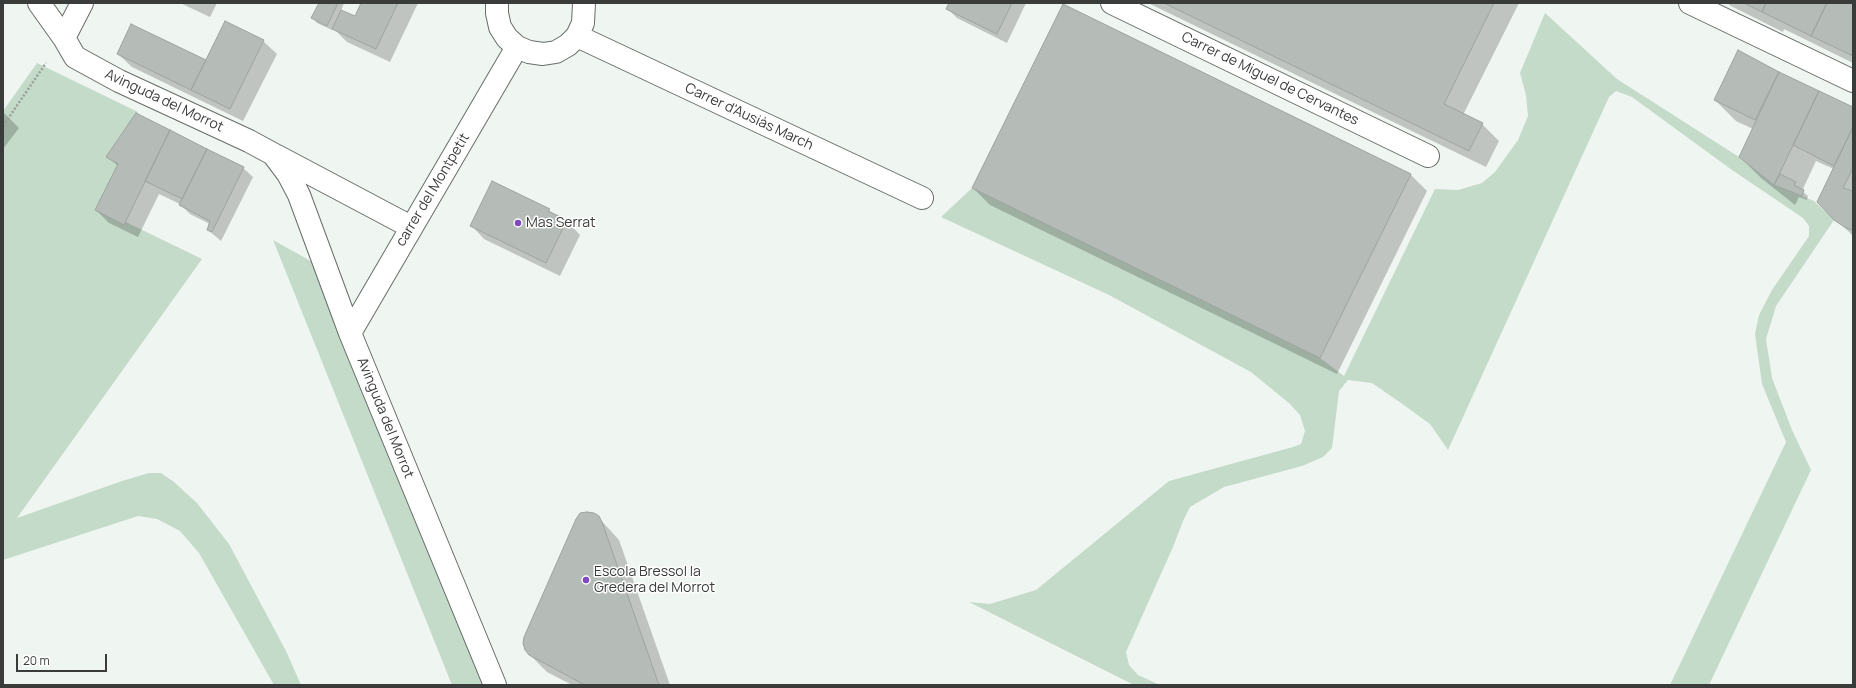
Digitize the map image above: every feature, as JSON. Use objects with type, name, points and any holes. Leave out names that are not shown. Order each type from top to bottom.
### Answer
[{"type":"street","name":"Avinguda del Morrot","points":[[39,3],[64,38],[75,57],[88,65],[119,81],[249,141],[411,227]]},
{"type":"street","points":[[64,38],[82,3]]},
{"type":"street","points":[[497,3],[496,13],[500,27],[507,38],[517,47],[529,52],[543,54],[556,52],[568,45],[577,36],[584,23],[584,3]]},
{"type":"street","name":"Carrer de Miguel de Cervantes","points":[[1112,3],[1428,156]]},
{"type":"street","points":[[1690,3],[1853,81]]},
{"type":"street","name":"Carrer d'Ausiàs March","points":[[577,36],[922,198]]},
{"type":"street","name":"carrer del Montpetit","points":[[350,333],[517,47]]},
{"type":"street","name":"Avinguda del Morrot","points":[[273,154],[288,174],[299,195],[350,333],[495,685]]},
{"type":"path","points":[[3,126],[64,38]]},
{"type":"green space","points":[[1545,13],[1617,79],[1739,157],[1774,185],[1814,201],[1834,220],[1776,306],[1766,339],[1772,378],[1792,430],[1811,470],[1709,685],[1670,685],[1786,442],[1762,384],[1755,334],[1759,315],[1772,290],[1809,236],[1809,226],[1803,218],[1732,170],[1632,97],[1616,91],[1609,97],[1448,450],[1430,424],[1401,403],[1372,383],[1348,380],[1339,391],[1332,448],[1323,457],[1302,466],[1224,487],[1190,507],[1126,652],[1129,665],[1138,675],[1160,685],[1134,685],[969,602],[990,604],[1036,590],[1169,481],[1293,447],[1301,444],[1305,431],[1300,415],[1290,404],[1251,372],[1109,295],[941,217],[972,188],[1320,358],[1344,376],[1435,189],[1458,190],[1482,183],[1495,172],[1518,140],[1528,116],[1526,95],[1520,73]]},
{"type":"green space","points":[[37,63],[138,112],[108,156],[119,163],[97,208],[202,259],[17,518],[122,481],[149,473],[161,473],[174,482],[197,503],[229,544],[286,651],[301,685],[274,685],[199,553],[180,531],[157,519],[138,516],[3,560],[3,111]]},
{"type":"green space","points":[[273,240],[325,269],[491,685],[452,685]]},
{"type":"building","points":[[319,3],[338,3],[327,26],[311,18]]},
{"type":"building","points":[[361,3],[398,3],[376,49],[332,29],[341,10],[355,16]]},
{"type":"building","points":[[949,3],[1012,3],[997,34],[946,9]]},
{"type":"building","points":[[1164,3],[1494,3],[1444,104],[1483,123],[1469,151]]},
{"type":"building","points":[[1744,3],[1766,3],[1762,12]]},
{"type":"building","points":[[1766,3],[1827,3],[1811,36],[1762,12]]},
{"type":"building","points":[[1827,3],[1853,3],[1853,56],[1811,36]]},
{"type":"building","points":[[1063,4],[1411,174],[1320,358],[972,188]]},
{"type":"building","points":[[225,21],[264,40],[230,109],[191,90]]},
{"type":"building","points":[[131,24],[206,60],[191,90],[117,54]]},
{"type":"building","points":[[1738,50],[1779,72],[1755,120],[1714,100]]},
{"type":"building","points":[[1779,72],[1819,91],[1774,185],[1739,157]]},
{"type":"building","points":[[1819,91],[1853,107],[1853,127],[1834,166],[1793,145]]},
{"type":"building","points":[[136,113],[170,130],[124,225],[95,210],[118,164],[106,157]]},
{"type":"building","points":[[1853,127],[1853,168],[1843,188],[1853,191],[1853,230],[1846,228],[1834,220],[1817,202]]},
{"type":"building","points":[[170,130],[207,149],[182,199],[145,181]]},
{"type":"building","points":[[207,149],[244,167],[212,232],[207,230],[210,221],[179,205]]},
{"type":"building","points":[[1780,174],[1796,182],[1794,185],[1804,190],[1802,196],[1774,185]]},
{"type":"building","name":"Mas Serrat","points":[[492,181],[550,209],[548,211],[567,220],[546,263],[470,226]]},
{"type":"building","name":"Escola Bressol la Gredera del Morrot","points":[[580,513],[594,513],[599,516],[602,522],[659,685],[585,685],[529,655],[525,650],[523,643],[524,637],[576,519]]},
{"type":"place","name":"Mas Serrat","points":[[518,223]]},
{"type":"place","name":"Escola Bressol la Gredera del Morrot","points":[[586,580]]}]
